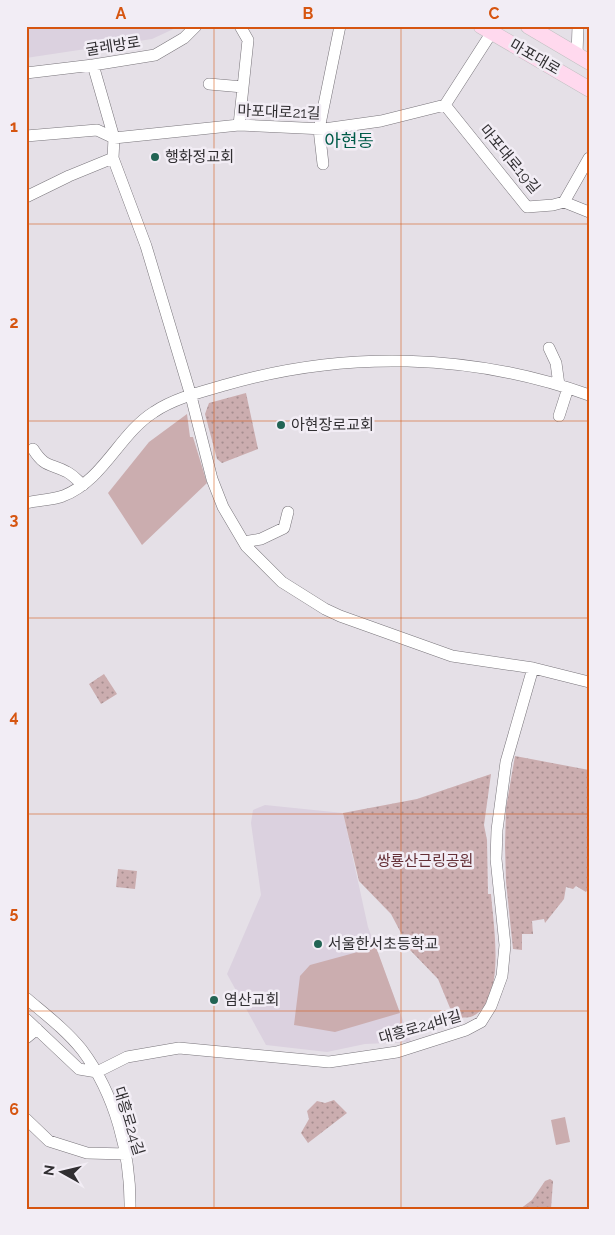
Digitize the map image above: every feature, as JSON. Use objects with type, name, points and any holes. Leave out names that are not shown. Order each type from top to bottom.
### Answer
[{"type":"main road","name":"마포대로","points":[[528,26],[583,58]]},
{"type":"main road","name":"마포대로","points":[[486,29],[589,89]]},
{"type":"street","name":"굴레방로","points":[[26,73],[155,55],[184,38],[196,26]]},
{"type":"street","points":[[239,125],[248,40],[240,26]]},
{"type":"street","points":[[322,164],[319,129],[340,26]]},
{"type":"street","name":"마포대로","points":[[578,26],[583,58]]},
{"type":"street","points":[[445,105],[486,29]]},
{"type":"street","points":[[93,65],[114,138],[113,158],[146,246],[191,396],[216,492],[244,542],[282,582],[332,612],[452,656],[533,668],[589,682]]},
{"type":"street","points":[[209,84],[243,88]]},
{"type":"street","name":"마포대로21길","points":[[26,136],[96,130],[114,138],[239,125],[319,129],[380,121],[445,105]]},
{"type":"street","name":"마포대로19길","points":[[445,105],[527,207],[564,202]]},
{"type":"street","points":[[26,197],[113,158]]},
{"type":"street","points":[[589,158],[564,202],[589,212]]},
{"type":"street","points":[[549,348],[564,386],[559,416]]},
{"type":"street","points":[[26,503],[63,496],[84,485],[153,412],[191,396],[242,380],[303,367],[355,361],[396,360],[477,367],[527,376],[589,395]]},
{"type":"street","points":[[33,449],[41,462],[69,473],[84,485]]},
{"type":"street","points":[[244,542],[261,539],[284,528],[288,512]]},
{"type":"street","name":"대흥로24바길","points":[[97,1072],[127,1057],[178,1048],[329,1062],[397,1052],[466,1030],[481,1022],[491,1006],[502,976],[505,945],[496,859],[497,830],[506,762],[533,668]]},
{"type":"street","name":"대흥로24길","points":[[26,998],[64,1030],[97,1072],[126,1154],[130,1209]]},
{"type":"street","name":"대흥로24길","points":[[26,1019],[78,1069],[97,1072]]},
{"type":"street","points":[[26,1038],[38,1029]]},
{"type":"street","points":[[26,1119],[50,1141],[87,1153],[126,1154]]},
{"type":"shaded area","points":[[26,26],[180,26],[152,39],[26,58]]},
{"type":"shaded area","points":[[265,805],[343,813],[368,927],[411,1042],[365,1044],[327,1052],[266,1045],[227,974],[261,895],[251,823],[253,810]]},
{"type":"green space","points":[[246,393],[258,449],[222,463],[217,459],[205,414],[209,403]]},
{"type":"green space","points":[[187,414],[190,437],[193,437],[207,483],[142,545],[108,493],[149,442]]},
{"type":"green space","points":[[104,674],[117,694],[101,704],[89,684]]},
{"type":"green space","points":[[515,756],[589,770],[589,887],[586,892],[576,886],[573,889],[566,887],[564,899],[545,923],[544,919],[532,921],[533,934],[522,934],[522,950],[513,949],[506,882],[506,808]]},
{"type":"green space","name":"쌍룡산근링공원","points":[[491,774],[484,825],[487,840],[488,894],[491,894],[495,941],[496,960],[494,978],[484,1007],[472,1017],[461,1018],[450,1008],[438,979],[410,950],[391,914],[359,881],[343,813],[417,799]]},
{"type":"green space","points":[[118,869],[137,871],[135,889],[116,887]]},
{"type":"green space","points":[[376,947],[400,1013],[335,1032],[294,1025],[300,976],[310,965]]},
{"type":"green space","points":[[334,1100],[347,1113],[308,1143],[301,1133],[309,1119],[307,1111],[317,1101],[325,1103]]},
{"type":"green space","points":[[565,1117],[570,1142],[556,1145],[551,1120]]},
{"type":"green space","points":[[550,1179],[553,1181],[551,1209],[520,1209],[532,1200],[545,1181]]},
{"type":"place","name":"행화정교회","points":[[155,157]]},
{"type":"place","name":"아현장로교회","points":[[281,425]]},
{"type":"place","name":"서울한서초등학교","points":[[318,944]]},
{"type":"place","name":"염산교회","points":[[214,1000]]},
{"type":"district","name":"아현동","points":[[349,141]]}]
